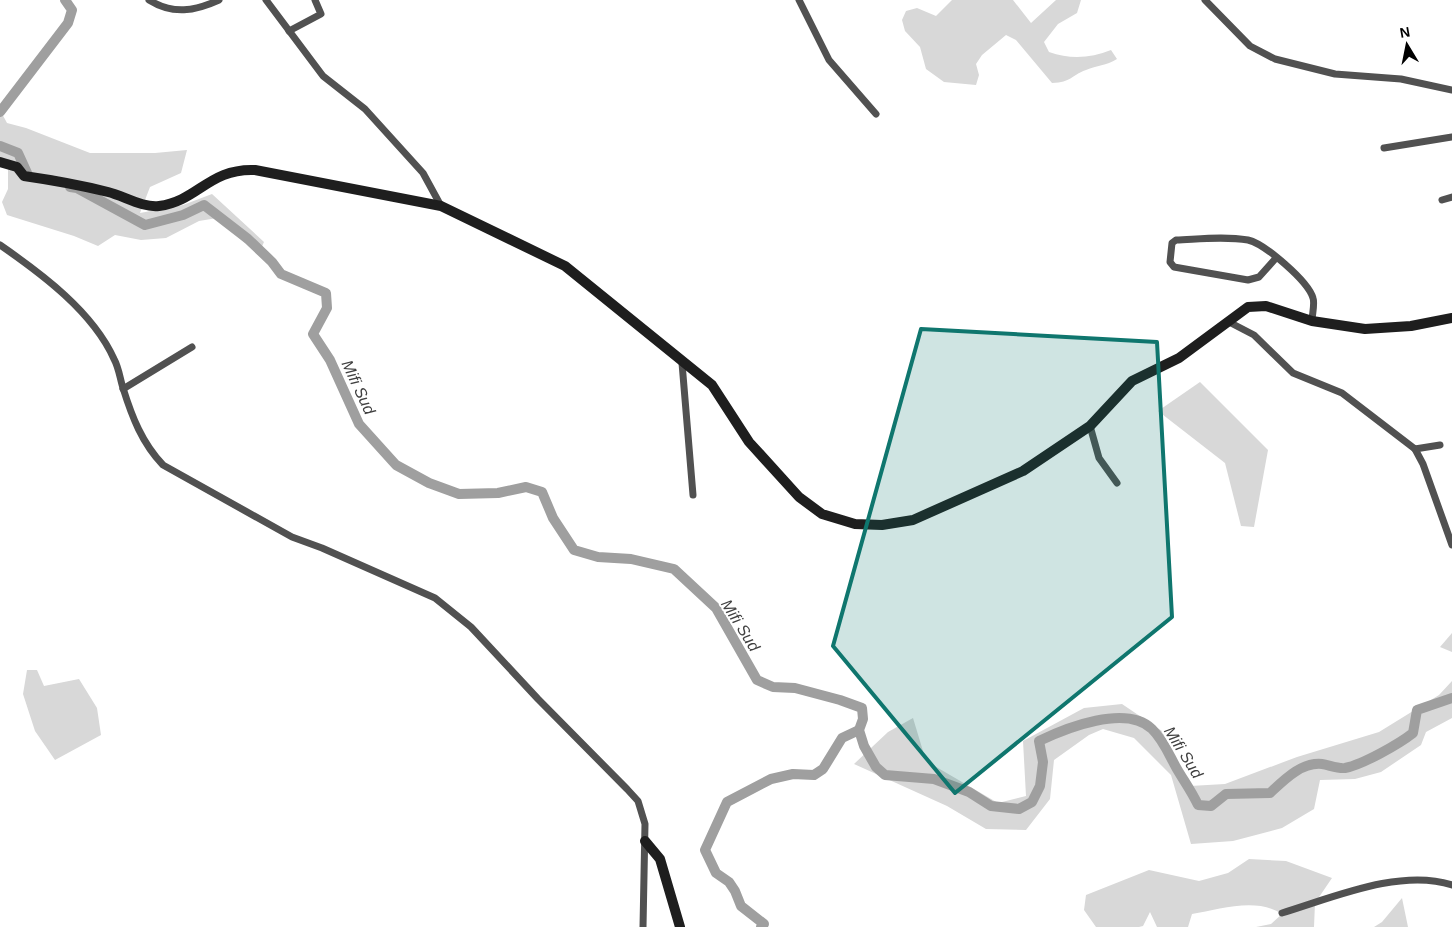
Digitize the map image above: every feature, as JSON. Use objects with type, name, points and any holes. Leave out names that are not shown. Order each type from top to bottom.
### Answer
[{"type":"street","points":[[149,0],[165,9],[177,11],[205,6],[220,0]]},
{"type":"street","points":[[266,0],[323,76],[366,109],[424,173],[440,206]]},
{"type":"street","points":[[289,31],[321,14],[315,0]]},
{"type":"street","points":[[799,0],[829,60],[876,114]]},
{"type":"street","points":[[1205,0],[1250,46],[1275,59],[1334,74],[1401,79],[1452,90]]},
{"type":"street","points":[[1384,148],[1452,136]]},
{"type":"street","points":[[0,162],[21,172],[108,192],[156,206],[168,204],[225,173],[239,169],[255,170],[440,206],[565,266],[663,344],[682,363],[712,385],[749,442],[799,497],[822,514],[851,523],[873,526],[909,521],[1023,471],[1090,426],[1132,381],[1179,358],[1229,322],[1242,310],[1260,305],[1312,321],[1342,326],[1388,328],[1452,318]]},
{"type":"street","points":[[1442,200],[1452,197]]},
{"type":"street","points":[[1276,258],[1259,277],[1248,280],[1174,267],[1170,262],[1172,243],[1176,240],[1224,238],[1251,241],[1286,264],[1313,298],[1312,321]]},
{"type":"street","points":[[0,245],[30,267],[89,318],[104,338],[112,354],[142,438],[151,453],[163,466],[292,537],[322,548],[435,598],[471,627],[638,801],[644,818],[645,841],[643,927]]},
{"type":"street","points":[[1229,322],[1254,335],[1282,364],[1293,372],[1342,393],[1415,450],[1423,464],[1452,545]]},
{"type":"street","points":[[123,388],[192,347]]},
{"type":"street","points":[[682,363],[693,495]]},
{"type":"street","points":[[1090,426],[1099,458],[1117,483]]},
{"type":"street","points":[[1415,450],[1440,445]]},
{"type":"street","points":[[645,841],[660,859],[680,927]]},
{"type":"street","points":[[1282,913],[1396,881],[1437,882],[1452,885]]},
{"type":"highlighted area","points":[[921,329],[1157,342],[1172,617],[955,793],[833,646]]},
{"type":"shaded area","points":[[952,0],[1013,0],[1031,23],[1056,0],[1081,0],[1077,13],[1058,24],[1044,42],[1049,52],[1057,55],[1081,57],[1111,50],[1117,59],[1081,72],[1067,80],[1052,83],[1016,40],[1006,35],[982,55],[976,64],[979,75],[976,85],[944,82],[926,69],[920,47],[905,31],[902,20],[906,11],[917,8],[936,16]]},
{"type":"shaded area","points":[[0,110],[7,123],[26,128],[90,153],[155,153],[187,150],[181,173],[150,187],[140,213],[183,205],[212,194],[264,242],[258,255],[217,218],[199,221],[166,238],[141,240],[115,235],[98,246],[74,236],[7,215],[2,202],[8,189],[8,159],[0,158]]},
{"type":"shaded area","points":[[1200,382],[1268,450],[1254,527],[1241,526],[1225,463],[1158,411]]},
{"type":"shaded area","points":[[1452,633],[1452,652],[1440,647]]},
{"type":"shaded area","points":[[27,670],[37,670],[44,686],[79,679],[97,708],[101,735],[55,760],[35,731],[23,694]]},
{"type":"shaded area","points":[[1452,681],[1452,718],[1426,732],[1421,745],[1381,772],[1355,779],[1320,780],[1314,809],[1282,828],[1233,841],[1191,844],[1171,775],[1134,738],[1103,729],[1089,735],[1054,760],[1050,799],[1026,830],[986,829],[947,806],[854,764],[888,732],[913,718],[926,761],[998,803],[1026,796],[1023,741],[1084,708],[1122,704],[1162,731],[1190,786],[1225,784],[1297,757],[1379,732],[1439,695]]},
{"type":"shaded area","points":[[1249,859],[1286,861],[1332,878],[1315,903],[1314,927],[1256,927],[1271,924],[1282,914],[1272,909],[1250,905],[1226,907],[1192,914],[1188,927],[1157,927],[1150,912],[1143,926],[1096,927],[1084,910],[1086,895],[1149,870],[1199,881],[1228,873]]},
{"type":"shaded area","points":[[1402,898],[1408,927],[1374,927],[1382,922]]},
{"type":"waterway","name":"Mifi Sud","points":[[0,112],[68,23],[72,10],[65,0]]},
{"type":"waterway","name":"Mifi Sud","points":[[0,146],[18,153],[28,175]]},
{"type":"waterway","name":"Mifi Sud","points":[[70,187],[77,188],[145,225],[183,215],[204,205],[248,239],[272,262],[281,274],[326,293],[327,308],[313,334],[330,360],[359,424],[396,465],[429,483],[459,494],[498,493],[526,487],[542,492],[553,518],[574,550],[598,557],[631,559],[674,569],[716,608],[757,680],[773,687],[795,688],[862,708],[863,719],[859,730],[864,746],[876,767],[885,775],[934,779],[969,792],[991,806],[1019,809],[1032,802],[1040,786],[1043,762],[1039,741],[1080,725],[1112,718],[1127,719],[1141,722],[1152,729],[1163,743],[1198,805],[1211,806],[1226,794],[1270,793],[1293,773],[1307,766],[1322,764],[1345,768],[1370,759],[1413,733],[1417,710],[1452,698]]},
{"type":"waterway","points":[[761,927],[764,924],[741,906],[729,882],[716,873],[705,850],[727,802],[771,779],[793,774],[814,775],[823,769],[842,738],[859,730]]}]
